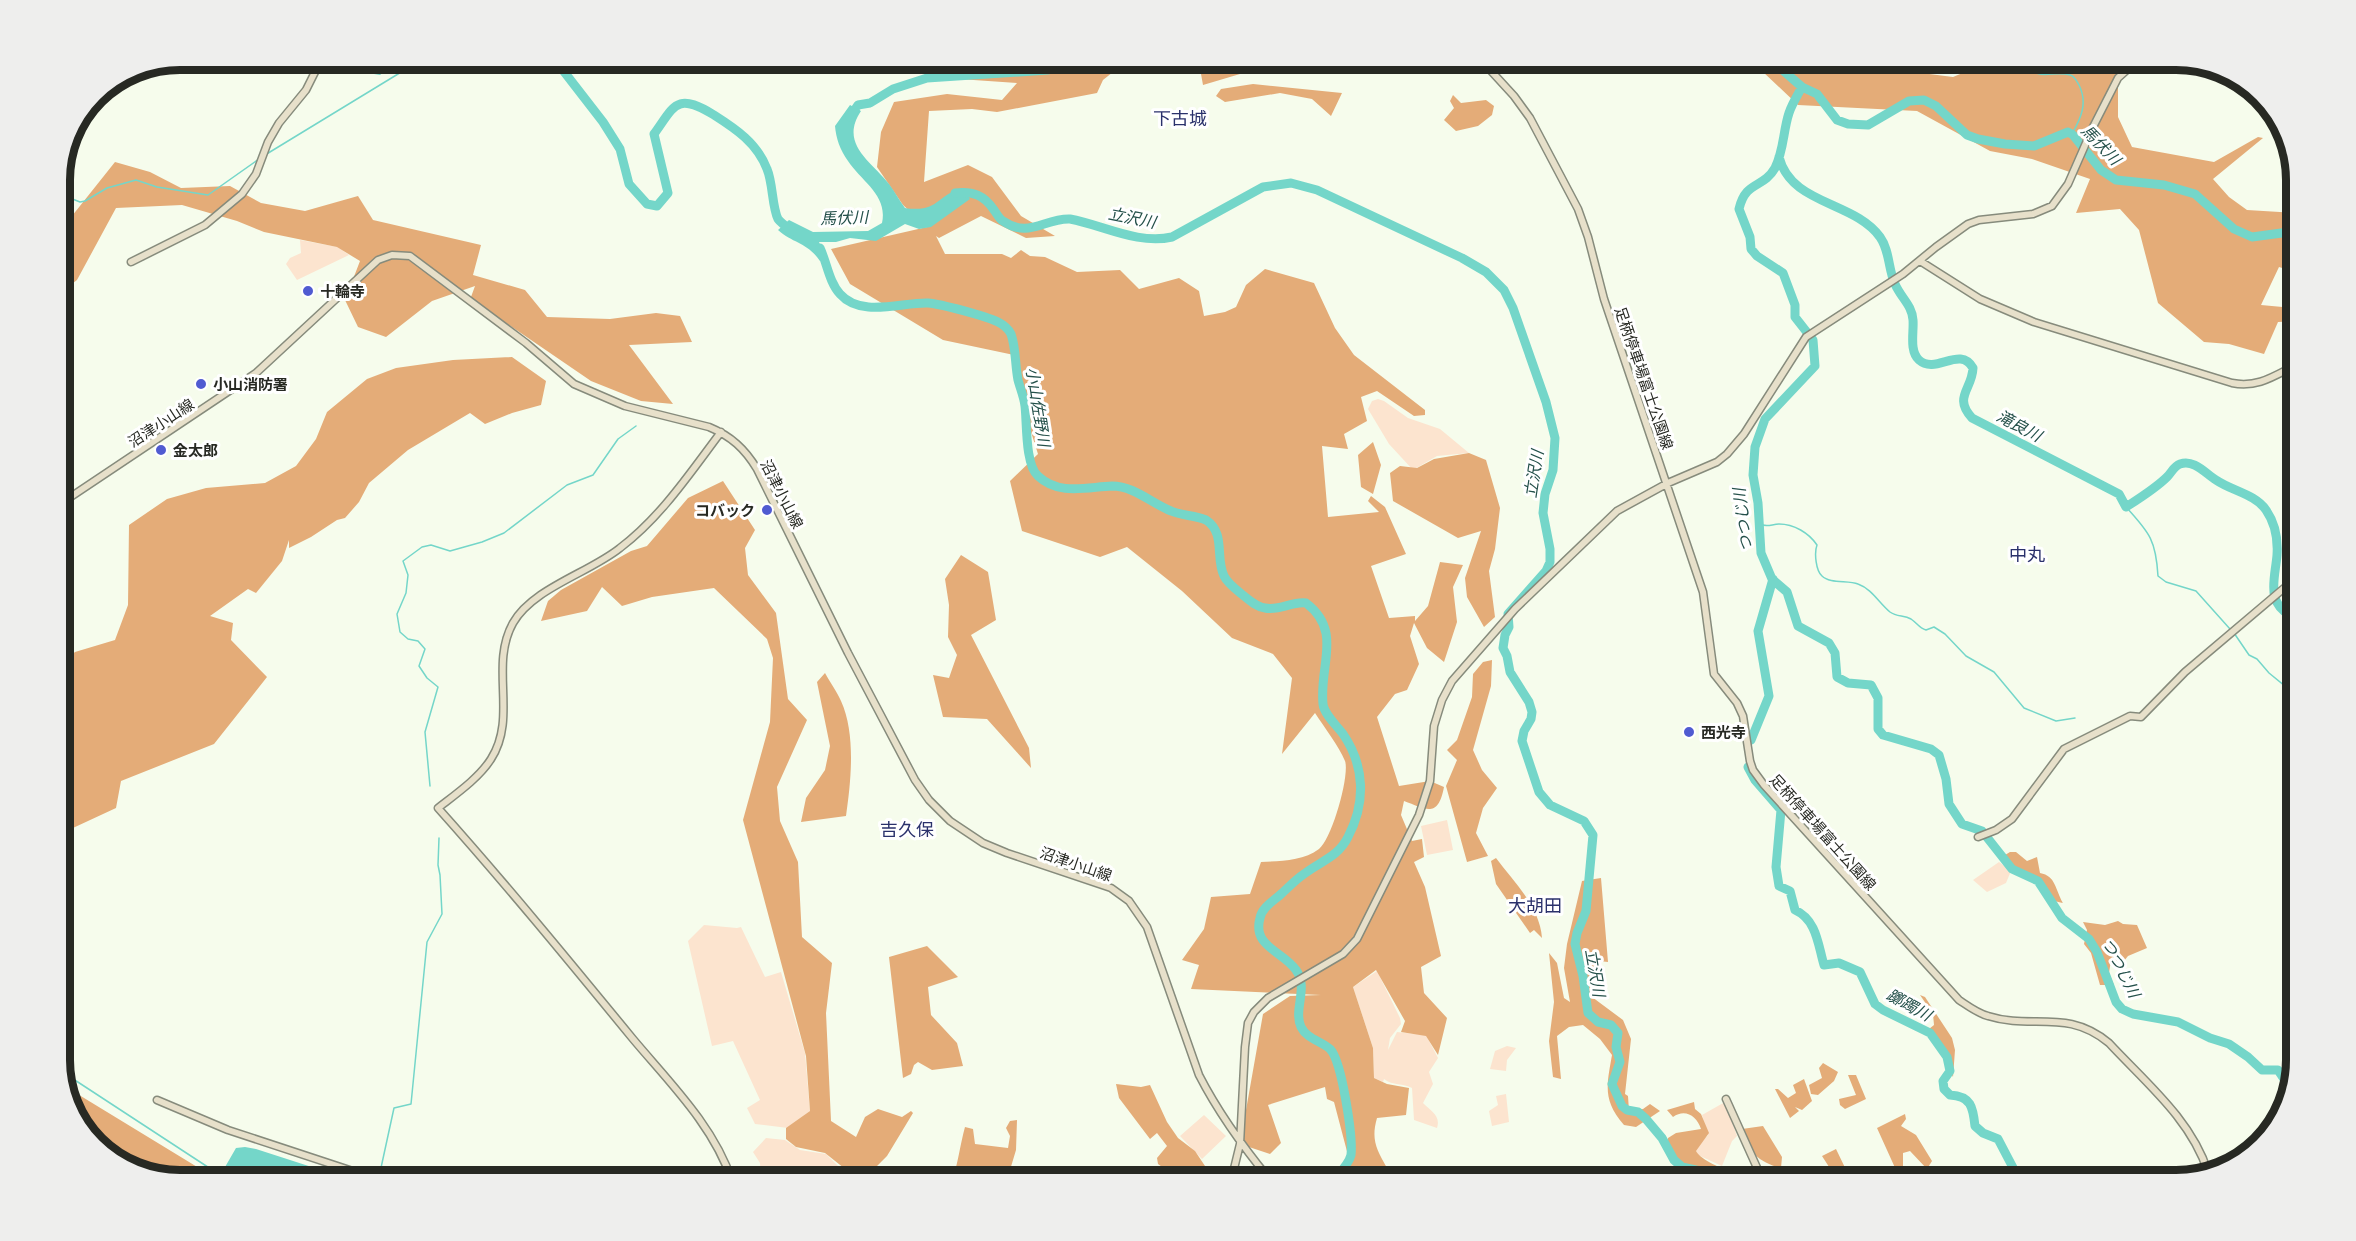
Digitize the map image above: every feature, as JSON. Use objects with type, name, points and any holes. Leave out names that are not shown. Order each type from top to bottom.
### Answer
[{"type":"street","name":"足柄停車場富士公園線","points":[[1490,70],[1514,96],[1530,118],[1578,209],[1588,237],[1604,299],[1703,592],[1714,674],[1737,703],[1743,716],[1750,761],[1754,770],[1764,785],[1959,1000],[1990,1017],[2069,1023],[2095,1032],[2109,1043],[2185,1126],[2206,1166]]},
{"type":"street","points":[[1234,1170],[1240,1144],[1248,1023],[1254,1012],[1268,998],[1343,954],[1357,939],[1419,815],[1430,781],[1434,726],[1442,700],[1452,681],[1515,609],[1617,511],[1668,483],[1718,462],[1727,454],[1744,434],[1806,337],[1903,274],[1968,224],[1979,220],[2033,214],[2052,206],[2063,194],[2118,78],[2127,70]]},
{"type":"street","points":[[131,262],[205,225],[242,194],[256,174],[275,131],[306,90],[316,71]]},
{"type":"street","name":"沼津小山線","points":[[71,497],[256,373],[368,268],[383,257],[392,255],[410,256],[421,262],[526,343],[574,384],[625,406],[722,432],[744,449],[758,469],[860,677],[915,780],[939,813],[963,832],[983,843],[1111,888],[1135,908],[1147,927],[1199,1075],[1240,1144],[1262,1170]]},
{"type":"street","points":[[1920,261],[1980,299],[2008,312],[2232,383],[2246,385],[2263,382],[2285,371]]},
{"type":"street","points":[[722,432],[662,510],[645,527],[609,556],[534,600],[517,616],[506,639],[502,659],[504,713],[500,741],[484,769],[438,808],[567,957],[673,1085],[716,1148],[727,1170]]},
{"type":"street","points":[[1983,835],[2012,819],[2064,749],[2130,716],[2141,717],[2185,672],[2285,587]]},
{"type":"street","points":[[1726,1099],[1758,1170]]},
{"type":"street","points":[[157,1100],[228,1130],[350,1170]]},
{"type":"shaded area","points":[[1213,70],[1252,70],[1203,85],[1201,74]]},
{"type":"shaded area","points":[[1899,70],[1953,77],[1970,70],[2127,70],[2118,79],[2118,117],[2132,147],[2214,162],[2258,137],[2263,138],[2213,179],[2229,197],[2247,210],[2285,212],[2285,269],[2279,267],[2261,305],[2285,307],[2285,322],[2278,322],[2264,354],[2229,344],[2204,342],[2158,303],[2139,230],[2120,209],[2076,213],[2090,179],[2032,159],[1990,151],[1917,111],[1798,105],[1762,71]]},
{"type":"shaded area","points":[[959,71],[1115,71],[1103,80],[1097,93],[997,112],[972,109],[929,111],[924,182],[968,165],[992,177],[1021,216],[1055,236],[1026,238],[981,216],[939,238],[936,236],[945,254],[1002,254],[1011,258],[1021,250],[1030,256],[1045,257],[1077,272],[1120,270],[1139,289],[1179,278],[1199,291],[1204,316],[1225,312],[1236,307],[1246,285],[1265,269],[1314,283],[1335,328],[1354,355],[1425,410],[1425,415],[1414,416],[1377,391],[1361,397],[1367,421],[1344,434],[1348,449],[1322,446],[1328,517],[1379,512],[1368,501],[1371,496],[1385,507],[1406,554],[1371,566],[1389,618],[1415,616],[1415,621],[1428,606],[1440,562],[1463,565],[1453,587],[1457,622],[1444,662],[1427,648],[1414,623],[1410,636],[1419,664],[1407,690],[1395,694],[1377,717],[1399,786],[1430,781],[1444,787],[1435,808],[1425,809],[1404,801],[1401,815],[1412,841],[1422,839],[1424,857],[1414,862],[1425,887],[1441,956],[1421,967],[1424,993],[1447,1018],[1438,1055],[1426,1036],[1401,1032],[1405,1021],[1376,970],[1353,987],[1373,1048],[1374,1078],[1387,1084],[1409,1088],[1406,1115],[1377,1118],[1375,1125],[1376,1144],[1389,1170],[1342,1170],[1349,1159],[1334,1102],[1327,1099],[1325,1087],[1268,1105],[1281,1143],[1270,1154],[1240,1144],[1263,1014],[1290,996],[1321,995],[1191,989],[1199,965],[1182,960],[1204,929],[1211,897],[1250,894],[1261,862],[1291,860],[1306,856],[1319,849],[1324,843],[1334,820],[1345,779],[1345,761],[1339,749],[1315,713],[1282,754],[1292,678],[1273,654],[1232,638],[1182,591],[1127,547],[1100,557],[1022,531],[1010,481],[1038,454],[1025,413],[1014,355],[943,340],[850,284],[831,249],[927,227],[903,205],[877,167],[881,132],[894,102],[947,94],[1002,100],[1017,83],[959,79]]},
{"type":"shaded area","points":[[1253,84],[1342,93],[1331,116],[1312,99],[1280,93],[1225,102],[1216,96],[1221,89]]},
{"type":"shaded area","points":[[1453,95],[1461,103],[1486,100],[1494,106],[1492,115],[1478,126],[1456,131],[1444,120],[1454,108],[1450,101]]},
{"type":"shaded area","points":[[115,162],[150,172],[181,188],[230,186],[261,203],[305,211],[358,196],[373,220],[481,245],[473,275],[525,290],[547,317],[610,319],[656,313],[680,316],[692,342],[629,345],[673,404],[641,401],[591,381],[487,310],[471,297],[475,286],[432,301],[386,337],[358,327],[345,300],[360,261],[337,247],[264,232],[237,221],[182,205],[116,208],[77,280],[71,285],[71,217]]},
{"type":"shaded area","points":[[300,240],[338,247],[349,255],[297,280],[286,264],[290,258],[301,253]]},
{"type":"shaded area","points":[[512,357],[546,381],[541,405],[485,424],[470,413],[408,450],[369,483],[359,502],[345,518],[337,520],[289,548],[289,540],[282,561],[256,593],[248,589],[210,616],[233,623],[231,640],[267,677],[214,744],[121,781],[116,808],[71,829],[71,656],[75,652],[115,640],[128,605],[129,525],[167,499],[206,488],[265,483],[296,466],[316,439],[327,412],[367,379],[396,368],[453,360]]},
{"type":"shaded area","points":[[1378,399],[1408,418],[1440,429],[1469,453],[1437,456],[1413,470],[1389,444],[1368,409],[1372,401]]},
{"type":"shaded area","points":[[1373,442],[1381,465],[1373,494],[1361,487],[1358,455]]},
{"type":"shaded area","points":[[1469,453],[1486,460],[1500,508],[1495,549],[1489,571],[1495,617],[1484,627],[1467,597],[1465,578],[1481,531],[1458,538],[1393,501],[1390,473],[1400,466],[1417,468],[1434,459]]},
{"type":"shaded area","points":[[723,481],[755,530],[745,548],[748,575],[776,613],[788,699],[807,720],[777,787],[780,821],[798,862],[802,937],[832,963],[826,1013],[831,1121],[856,1137],[865,1117],[878,1109],[902,1117],[911,1111],[913,1113],[887,1156],[874,1169],[846,1170],[825,1153],[796,1147],[786,1139],[786,1128],[810,1111],[806,1056],[743,820],[770,722],[773,658],[767,639],[714,588],[652,597],[622,606],[602,587],[587,611],[541,621],[548,601],[561,590],[631,551],[647,546],[688,498]]},
{"type":"shaded area","points":[[961,555],[988,572],[996,620],[971,635],[1029,748],[1031,768],[987,719],[943,717],[933,675],[949,678],[957,655],[948,637],[949,605],[945,579]]},
{"type":"shaded area","points":[[1492,660],[1491,686],[1473,750],[1482,770],[1497,788],[1483,808],[1476,833],[1488,856],[1467,862],[1446,786],[1457,760],[1447,750],[1457,740],[1472,697],[1473,674],[1483,662]]},
{"type":"shaded area","points":[[825,673],[841,701],[849,728],[851,773],[846,816],[801,822],[806,798],[825,770],[830,746],[817,682]]},
{"type":"shaded area","points":[[1447,820],[1453,850],[1427,855],[1421,826]]},
{"type":"shaded area","points":[[2016,852],[2027,861],[2037,857],[2040,873],[2052,880],[2063,903],[2054,901],[2030,878],[2014,870],[2005,855]]},
{"type":"shaded area","points":[[1496,858],[1531,905],[1537,916],[1542,938],[1534,930],[1530,933],[1496,884],[1491,861]]},
{"type":"shaded area","points":[[1999,862],[2011,871],[2006,883],[1987,892],[1973,880]]},
{"type":"shaded area","points":[[1601,878],[1608,962],[1599,961],[1602,973],[1592,997],[1623,1020],[1631,1039],[1625,1094],[1628,1096],[1629,1111],[1643,1109],[1650,1104],[1660,1111],[1636,1127],[1624,1125],[1612,1108],[1608,1083],[1612,1055],[1600,1039],[1583,1025],[1569,1027],[1557,1036],[1561,1079],[1553,1077],[1549,1041],[1554,1002],[1549,953],[1557,963],[1564,998],[1570,1002],[1564,968],[1567,944],[1582,881]]},
{"type":"shaded area","points":[[2118,921],[2123,924],[2137,925],[2147,948],[2128,956],[2124,961],[2111,960],[2109,973],[2114,985],[2100,985],[2091,953],[2084,944],[2087,930],[2083,922],[2105,925]]},
{"type":"shaded area","points":[[704,925],[741,927],[765,977],[781,972],[805,1053],[810,1111],[788,1128],[755,1124],[747,1108],[760,1100],[733,1041],[712,1046],[688,941]]},
{"type":"shaded area","points":[[927,946],[958,977],[928,987],[931,1015],[957,1043],[963,1066],[932,1070],[918,1062],[914,1065],[911,1074],[903,1078],[889,957]]},
{"type":"shaded area","points":[[1377,971],[1401,1024],[1390,1038],[1388,1050],[1397,1032],[1426,1035],[1438,1058],[1429,1072],[1433,1084],[1423,1103],[1438,1120],[1437,1128],[1414,1120],[1412,1088],[1374,1078],[1373,1048],[1353,987]]},
{"type":"shaded area","points":[[1920,995],[1925,997],[1952,1038],[1955,1050],[1953,1077],[1929,1029],[1934,1025],[1933,1014]]},
{"type":"shaded area","points":[[1507,1046],[1516,1048],[1507,1060],[1506,1071],[1490,1069],[1495,1051]]},
{"type":"shaded area","points":[[1823,1063],[1838,1072],[1834,1081],[1818,1095],[1811,1094],[1809,1085],[1822,1078],[1819,1068]]},
{"type":"shaded area","points":[[1848,1075],[1856,1075],[1866,1099],[1845,1109],[1840,1105],[1839,1099],[1856,1095]]},
{"type":"shaded area","points":[[1804,1079],[1812,1101],[1802,1110],[1795,1107],[1799,1111],[1790,1118],[1775,1089],[1788,1098],[1796,1093],[1793,1085]]},
{"type":"shaded area","points":[[1116,1084],[1141,1087],[1150,1085],[1167,1122],[1178,1138],[1195,1151],[1207,1170],[1166,1170],[1158,1164],[1157,1158],[1167,1146],[1157,1133],[1150,1139],[1119,1098]]},
{"type":"shaded area","points":[[75,1093],[202,1170],[166,1170],[152,1167],[119,1152],[89,1122]]},
{"type":"shaded area","points":[[1506,1094],[1509,1122],[1492,1126],[1489,1111],[1498,1105],[1496,1096]]},
{"type":"shaded area","points":[[1694,1102],[1695,1109],[1701,1114],[1709,1133],[1696,1151],[1702,1158],[1724,1170],[1705,1170],[1686,1164],[1672,1155],[1668,1138],[1676,1133],[1701,1129],[1694,1117],[1682,1113],[1673,1117],[1667,1110]]},
{"type":"shaded area","points":[[1725,1102],[1737,1136],[1732,1141],[1722,1166],[1698,1155],[1695,1149],[1708,1135],[1702,1115]]},
{"type":"shaded area","points":[[1905,1114],[1906,1119],[1901,1126],[1916,1135],[1932,1161],[1927,1169],[1910,1151],[1903,1153],[1903,1170],[1896,1170],[1877,1128]]},
{"type":"shaded area","points":[[1204,1115],[1226,1136],[1202,1159],[1180,1136]]},
{"type":"shaded area","points":[[1017,1120],[1016,1150],[1010,1170],[955,1170],[965,1127],[973,1129],[975,1144],[1008,1148],[1010,1136],[1006,1128],[1010,1121]]},
{"type":"shaded area","points":[[1763,1126],[1782,1157],[1781,1168],[1755,1155],[1744,1137],[1742,1129]]},
{"type":"shaded area","points":[[766,1138],[785,1140],[800,1150],[826,1154],[842,1170],[760,1170],[760,1163],[753,1152]]},
{"type":"shaded area","points":[[1836,1149],[1846,1170],[1831,1170],[1822,1156]]},
{"type":"water","points":[[359,71],[385,71],[380,75]]},
{"type":"water","points":[[850,105],[861,111],[855,123],[855,143],[889,184],[905,208],[916,209],[931,206],[963,188],[970,199],[931,227],[919,229],[905,224],[876,241],[850,238],[836,242],[819,242],[827,260],[820,261],[810,250],[778,230],[789,220],[813,232],[868,231],[882,223],[883,213],[878,197],[848,161],[837,139],[835,126]]},
{"type":"water","points":[[236,1148],[256,1149],[321,1170],[223,1170]]},
{"type":"waterway","name":"馬伏川","points":[[1783,70],[1802,87],[1817,94],[1837,120],[1848,124],[1868,125],[1909,101],[1924,100],[1936,106],[1967,135],[1978,139],[2034,146],[2068,132],[2073,135],[2101,170],[2116,180],[2164,185],[2195,194],[2234,229],[2252,237],[2285,232]]},
{"type":"waterway","points":[[2033,70],[2040,74],[2063,74],[2076,79],[2082,92],[2083,104],[2081,116],[2072,134]]},
{"type":"waterway","points":[[265,155],[403,71]]},
{"type":"waterway","name":"馬伏川","points":[[563,71],[603,122],[620,149],[629,184],[647,204],[657,206],[668,193],[654,134],[672,109],[684,103],[692,104],[714,115],[752,144],[763,160],[769,175],[778,219],[792,231]]},
{"type":"waterway","name":"馬伏川","points":[[850,117],[858,105],[870,103],[893,89],[927,78],[1039,71]]},
{"type":"waterway","name":"つつじ川","points":[[1802,87],[1789,113],[1775,168],[1770,175],[1746,193],[1739,209],[1750,237],[1751,249],[1757,256],[1783,273],[1795,305],[1795,317],[1813,340],[1815,366],[1765,419],[1755,447],[1753,475],[1758,503],[1761,553],[1772,579],[1787,592],[1798,626],[1829,643],[1835,653],[1837,677],[1848,683],[1871,685],[1878,698],[1878,729],[1883,735],[1931,749],[1939,755],[1946,779],[1949,804],[1962,824],[1982,831],[2012,869],[2038,881],[2062,918],[2089,939],[2097,952],[2116,1002],[2122,1009],[2133,1014],[2178,1022],[2210,1038],[2229,1044],[2262,1070],[2278,1070],[2284,1079]]},
{"type":"waterway","name":"滝良川","points":[[1779,157],[1786,173],[1796,185],[1809,194],[1855,216],[1869,225],[1880,237],[1886,248],[1895,284],[1912,315],[1913,347],[1916,356],[1926,364],[1961,359],[1973,368],[1964,399],[1964,404],[1972,418],[2119,494],[2126,507],[2158,485],[2176,466],[2185,463],[2199,467],[2222,484],[2250,496],[2266,510],[2272,520],[2277,549],[2275,599],[2285,612]]},
{"type":"waterway","points":[[71,198],[80,202],[85,201],[107,188],[136,180],[157,187],[208,195],[259,159]]},
{"type":"waterway","name":"立沢川","points":[[955,193],[973,194],[982,198],[999,218],[1012,226],[1029,228],[1070,219],[1133,236],[1159,239],[1172,237],[1263,187],[1291,183],[1317,190],[1462,258],[1486,272],[1504,290],[1513,308],[1546,402],[1555,438],[1553,470],[1545,494],[1543,513],[1550,549],[1550,562],[1546,571],[1508,614],[1509,627],[1503,648],[1510,672],[1529,702],[1532,712],[1522,741],[1539,792],[1550,805],[1584,821],[1593,835],[1586,911],[1575,944],[1583,976],[1588,1013],[1598,1022],[1611,1025],[1618,1033],[1616,1047],[1620,1062],[1612,1084],[1622,1106],[1627,1110],[1638,1112],[1646,1119],[1662,1138],[1674,1160],[1682,1167],[1696,1170]]},
{"type":"waterway","name":"小山佐野川","points":[[820,248],[833,284],[849,301],[870,307],[934,304],[984,317],[1007,328],[1013,339],[1031,463],[1038,476],[1046,482],[1074,489],[1120,487],[1135,492],[1175,513],[1206,520],[1216,532],[1221,569],[1233,587],[1256,605],[1270,609],[1306,603],[1324,625],[1327,649],[1323,704],[1328,716],[1343,734],[1356,759],[1361,785],[1358,811],[1344,844],[1329,858],[1301,876],[1268,905],[1261,914],[1259,928],[1264,942],[1290,963],[1300,977],[1299,1020],[1301,1027],[1307,1034],[1330,1049],[1339,1068],[1351,1146],[1350,1158],[1342,1170]]},
{"type":"waterway","points":[[430,786],[425,732],[438,687],[427,678],[419,666],[425,649],[418,641],[408,639],[400,632],[397,614],[406,593],[408,575],[403,561],[422,547],[431,545],[450,551],[504,533],[567,485],[593,475],[618,439],[636,426]]},
{"type":"waterway","points":[[2126,507],[2150,538],[2156,554],[2158,576],[2166,582],[2196,591],[2230,629]]},
{"type":"waterway","points":[[1760,524],[1767,526],[1785,524],[1805,533],[1817,545],[1816,562],[1822,576],[1830,580],[1863,586],[1893,614],[1911,619],[1926,630],[1934,627],[1945,634],[1966,656],[1994,672],[2024,708],[2056,721],[2075,718]]},
{"type":"waterway","name":"躑躅川","points":[[1751,740],[1769,696],[1758,631],[1773,579]]},
{"type":"waterway","points":[[2234,633],[2249,655],[2257,659],[2286,687]]},
{"type":"waterway","name":"躑躅川","points":[[1748,767],[1755,780],[1781,810],[1776,867],[1779,886],[1790,891],[1795,910],[1802,914],[1812,927],[1824,965],[1839,963],[1860,972],[1875,1004],[1930,1033],[1947,1057],[1950,1071],[1943,1081],[1944,1089],[1950,1095],[1967,1100],[1972,1108],[1975,1126],[1983,1133],[1998,1139],[2014,1170]]},
{"type":"waterway","points":[[381,1170],[394,1108],[411,1104],[427,942],[442,914],[438,865],[439,838]]},
{"type":"waterway","points":[[73,1079],[212,1170]]},
{"type":"place","name":"十輪寺","points":[[308,291]]},
{"type":"place","name":"小山消防署","points":[[201,384]]},
{"type":"place","name":"金太郎","points":[[161,450]]},
{"type":"place","name":"コバック","points":[[767,510]]},
{"type":"place","name":"西光寺","points":[[1689,732]]},
{"type":"district","name":"下古城","points":[[1180,118]]},
{"type":"district","name":"中丸","points":[[2027,554]]},
{"type":"district","name":"吉久保","points":[[907,829]]},
{"type":"district","name":"大胡田","points":[[1535,905]]}]
